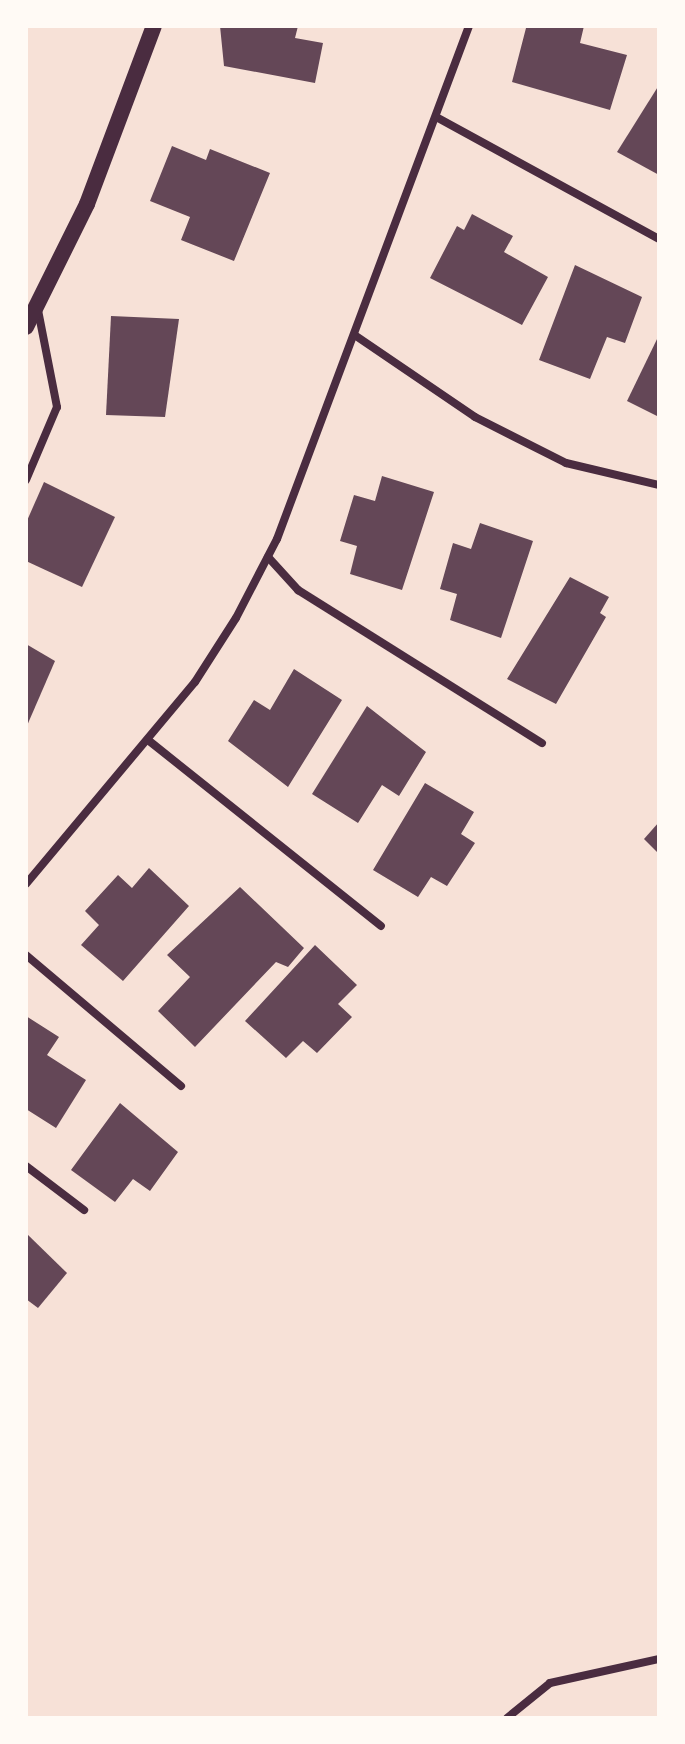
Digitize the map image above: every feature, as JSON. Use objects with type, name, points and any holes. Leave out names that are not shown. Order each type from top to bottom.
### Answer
[{"type":"main road","points":[[26,327],[87,204],[154,26]]},
{"type":"street","points":[[26,884],[195,682],[268,557],[356,336],[469,26]]},
{"type":"street","points":[[438,118],[659,239]]},
{"type":"street","points":[[26,480],[57,407],[37,305]]},
{"type":"street","points":[[356,336],[475,417],[566,463],[659,485]]},
{"type":"street","points":[[268,557],[298,590],[542,743]]},
{"type":"street","points":[[148,740],[381,926]]},
{"type":"street","points":[[26,955],[181,1086]]},
{"type":"street","points":[[26,1166],[84,1210]]},
{"type":"street","points":[[507,1718],[550,1683],[659,1659]]},
{"type":"building","points":[[220,26],[298,26],[295,38],[323,43],[315,83],[224,66]]},
{"type":"building","points":[[584,26],[580,43],[627,55],[610,110],[512,82],[526,28]]},
{"type":"building","points":[[659,85],[659,175],[617,152]]},
{"type":"building","points":[[172,146],[206,160],[210,149],[270,173],[234,261],[181,240],[190,217],[150,201]]},
{"type":"building","points":[[472,214],[513,236],[504,252],[548,277],[522,325],[430,278],[457,226],[464,230]]},
{"type":"building","points":[[575,265],[642,297],[625,343],[607,337],[590,379],[539,360]]},
{"type":"building","points":[[111,316],[179,319],[165,417],[106,415]]},
{"type":"building","points":[[659,335],[659,417],[627,401]]},
{"type":"building","points":[[382,476],[434,492],[402,590],[350,574],[357,546],[340,541],[354,495],[375,501]]},
{"type":"building","points":[[44,482],[115,517],[82,587],[26,561],[26,523]]},
{"type":"building","points":[[480,523],[533,541],[501,638],[450,620],[457,594],[440,589],[453,543],[471,549]]},
{"type":"building","points":[[570,577],[609,597],[600,613],[606,617],[556,704],[507,679]]},
{"type":"building","points":[[26,644],[55,661],[26,728]]},
{"type":"building","points":[[294,669],[342,700],[288,787],[228,741],[254,700],[270,710]]},
{"type":"building","points":[[367,706],[426,752],[399,796],[382,785],[358,823],[312,794]]},
{"type":"building","points":[[425,783],[474,812],[461,834],[475,843],[447,886],[431,877],[418,897],[373,870]]},
{"type":"building","points":[[659,822],[659,854],[644,839]]},
{"type":"building","points":[[149,868],[189,906],[123,981],[81,945],[99,925],[85,911],[118,875],[132,888]]},
{"type":"building","points":[[240,887],[304,948],[288,967],[276,962],[195,1047],[158,1011],[190,977],[167,955]]},
{"type":"building","points":[[315,945],[357,985],[338,1004],[352,1017],[317,1053],[303,1041],[286,1058],[245,1021]]},
{"type":"building","points":[[26,1016],[59,1037],[47,1055],[86,1080],[56,1128],[26,1109]]},
{"type":"building","points":[[120,1103],[178,1152],[150,1191],[133,1179],[115,1202],[71,1170]]},
{"type":"building","points":[[26,1233],[67,1273],[38,1308],[26,1299]]}]
